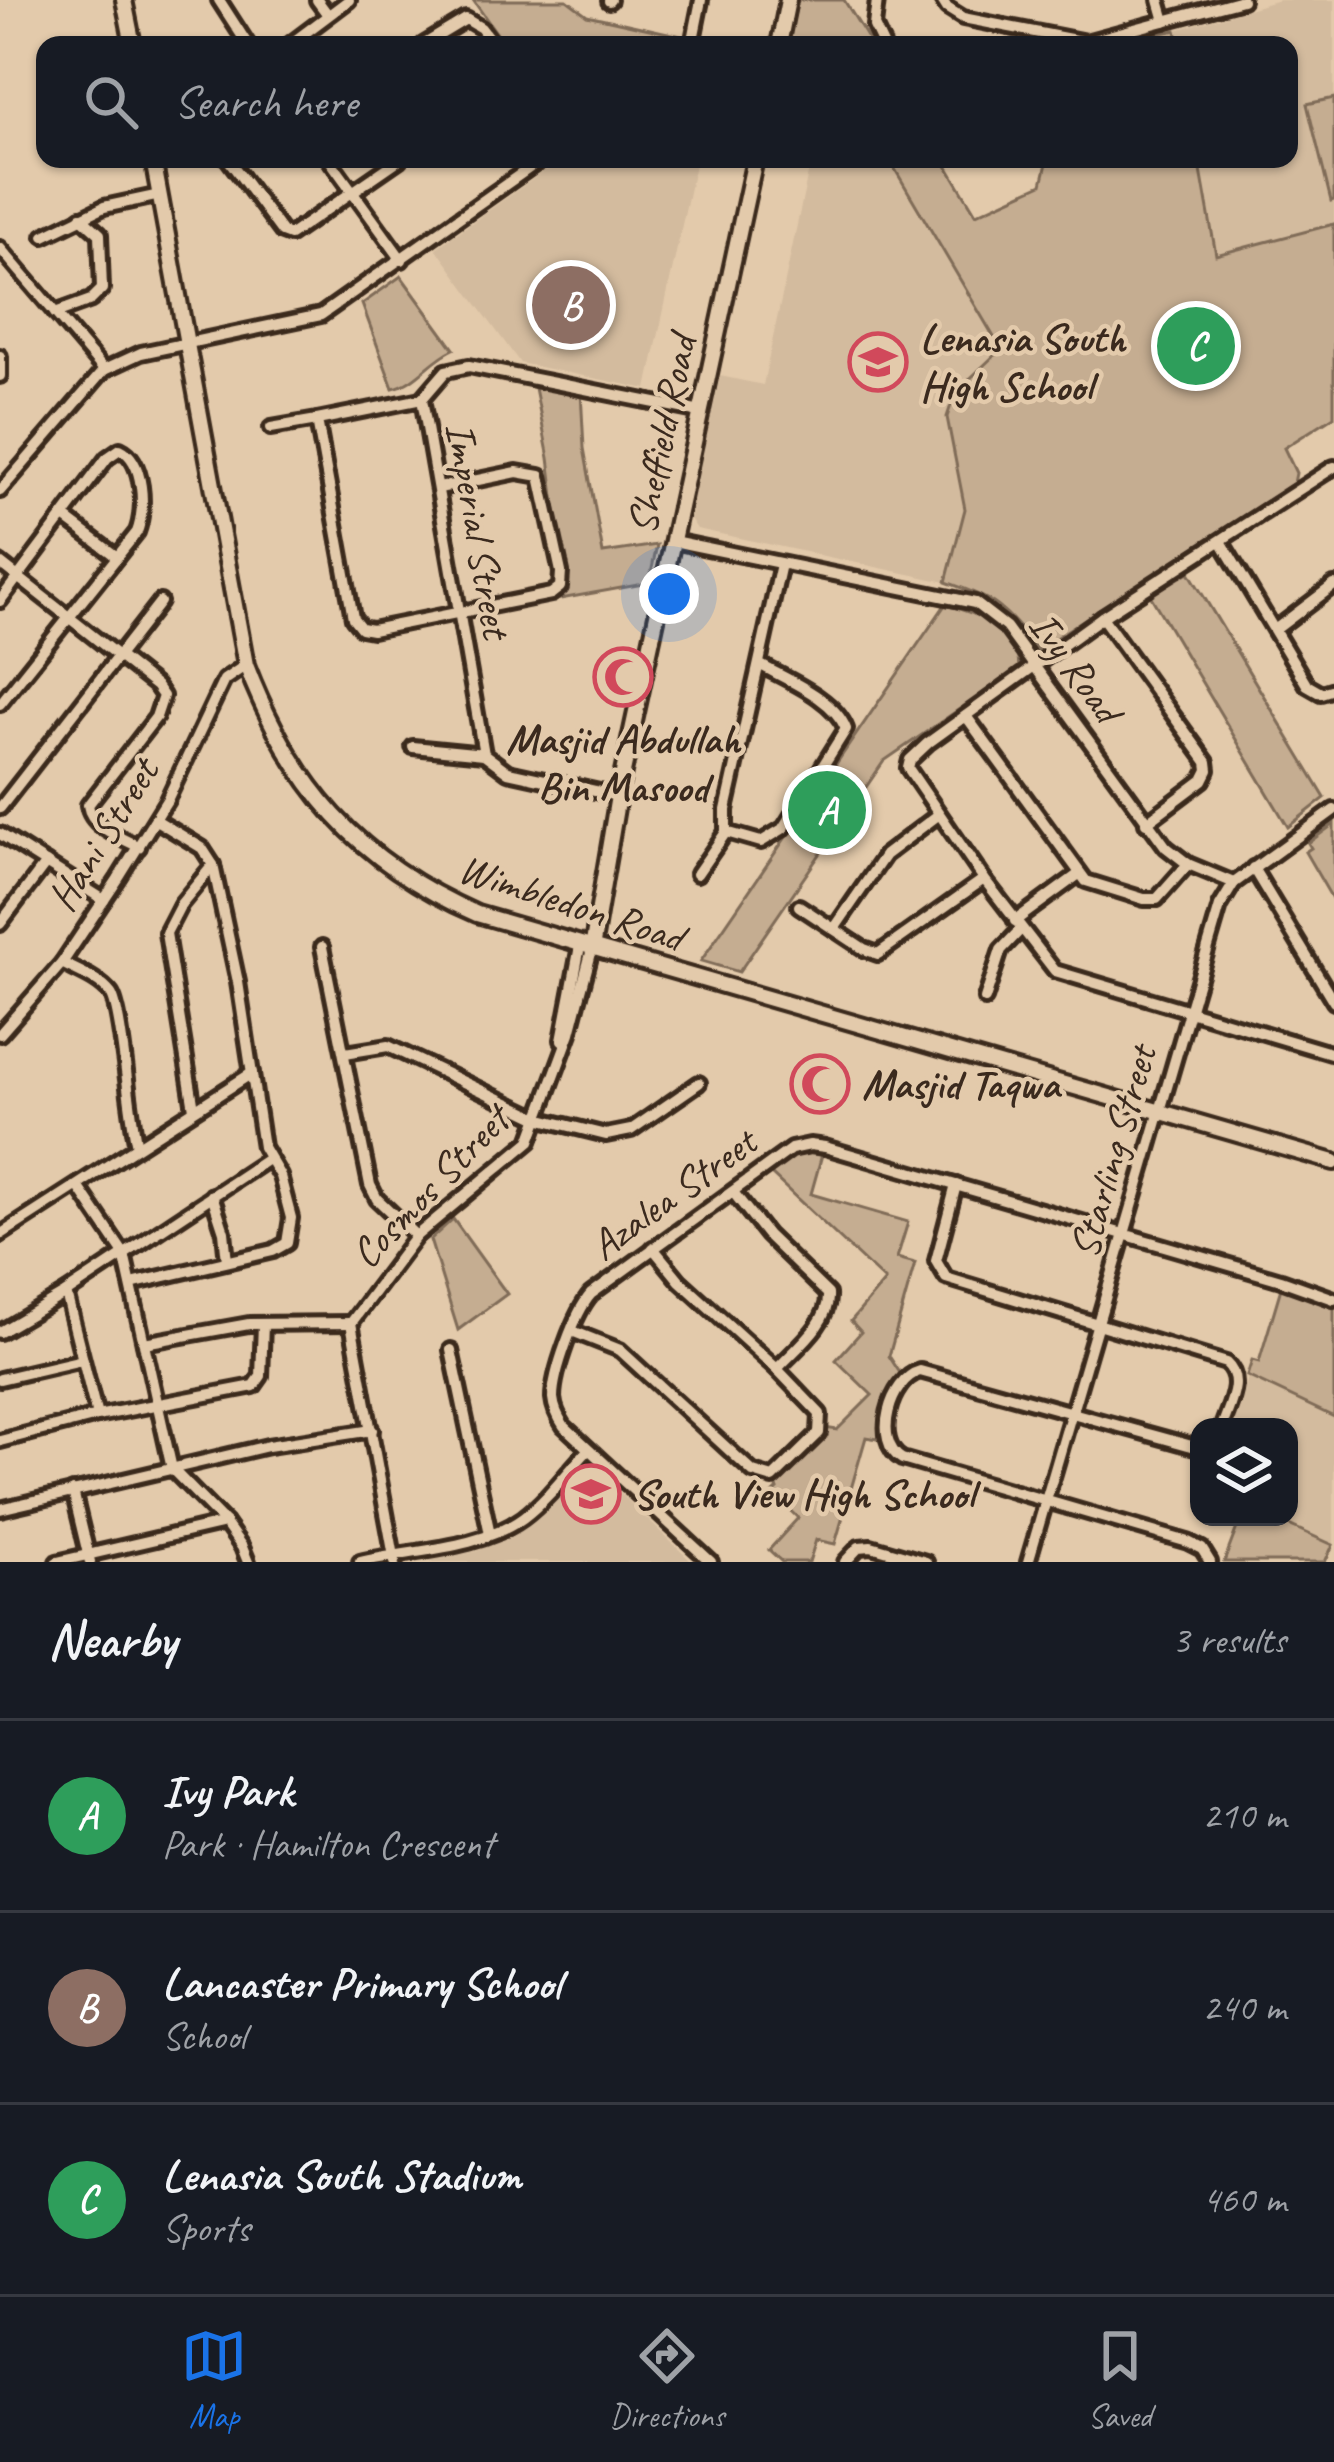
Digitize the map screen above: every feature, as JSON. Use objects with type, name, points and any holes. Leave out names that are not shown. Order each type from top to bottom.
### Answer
[{"type":"street","points":[[124,0],[131,36]]},
{"type":"street","points":[[219,0],[242,36]]},
{"type":"street","points":[[317,0],[328,15]]},
{"type":"street","points":[[301,36],[350,0]]},
{"type":"street","points":[[694,36],[701,0]]},
{"type":"street","points":[[781,36],[788,0]]},
{"type":"street","points":[[877,0],[874,26],[879,36]]},
{"type":"street","points":[[942,0],[964,19],[1043,36]]},
{"type":"street","points":[[1159,0],[1165,21]]},
{"type":"street","points":[[1111,36],[1242,0]]},
{"type":"street","points":[[438,36],[466,19],[487,36]]},
{"type":"street","name":"Wimbledon Road","points":[[155,168],[246,665],[295,767],[357,840],[405,876],[456,904],[586,947],[1334,1162]]},
{"type":"street","points":[[235,168],[286,234],[294,234],[388,168]]},
{"type":"street","points":[[335,168],[402,260]]},
{"type":"street","points":[[0,491],[104,370],[141,353],[321,315],[530,168]]},
{"type":"street","name":"Sheffield Road","points":[[586,947],[753,168]]},
{"type":"street","points":[[44,236],[121,202],[160,195]]},
{"type":"street","points":[[55,313],[92,300],[101,289],[100,234],[81,217]]},
{"type":"street","points":[[0,248],[104,370]]},
{"type":"street","points":[[0,272],[9,260]]},
{"type":"street","points":[[0,356],[0,376]]},
{"type":"street","name":"Imperial Street","points":[[484,754],[422,399],[446,371],[469,365],[700,412]]},
{"type":"street","points":[[271,428],[422,399]]},
{"type":"street","points":[[317,419],[356,625],[372,629],[460,615],[551,594],[560,587],[561,572],[540,476],[517,472],[439,488]]},
{"type":"street","points":[[0,601],[107,458],[116,450],[128,452],[136,462],[141,516],[136,532],[0,704]]},
{"type":"street","points":[[1333,1051],[1055,971],[984,880],[911,777],[908,764],[928,743],[1102,617],[1334,467]]},
{"type":"street","points":[[64,517],[117,557]]},
{"type":"street","name":"Ivy Road","points":[[673,541],[975,603],[996,616],[1166,847],[1188,864],[1234,884]]},
{"type":"street","points":[[1221,541],[1311,688],[1321,693],[1334,689]]},
{"type":"street","points":[[0,563],[156,686],[163,702],[156,717],[87,809],[98,823],[139,848]]},
{"type":"street","points":[[697,874],[725,832],[781,564]]},
{"type":"street","points":[[1276,629],[1334,585]]},
{"type":"street","points":[[0,808],[160,602]]},
{"type":"street","points":[[1102,617],[1207,762],[1203,780],[1146,823]]},
{"type":"street","points":[[725,832],[761,842],[774,837],[846,729],[829,706],[759,664]]},
{"type":"street","name":"Hani Street","points":[[0,1034],[62,963],[139,848],[224,680],[246,665]]},
{"type":"street","points":[[966,716],[1079,874],[1092,884],[1150,900],[1168,891],[1188,864]]},
{"type":"street","points":[[413,747],[484,754],[508,772],[618,796]]},
{"type":"street","name":"Starling Street","points":[[1028,1562],[1220,906],[1234,884],[1253,868],[1334,810]]},
{"type":"street","points":[[834,929],[884,855],[938,815]]},
{"type":"street","points":[[131,1284],[274,1251],[291,1237],[280,1176],[268,1159],[224,902],[213,865],[202,848],[156,820]]},
{"type":"street","points":[[0,834],[104,900]]},
{"type":"street","points":[[0,924],[46,863]]},
{"type":"street","points":[[194,1109],[166,933],[181,904],[213,865]]},
{"type":"street","points":[[1253,868],[1334,1002]]},
{"type":"street","points":[[985,999],[1001,950],[1018,925],[1079,874]]},
{"type":"street","points":[[799,906],[864,950],[884,952],[984,880]]},
{"type":"street","points":[[322,947],[373,1192],[416,1237]]},
{"type":"street","name":"Cosmos Street","points":[[394,1558],[351,1323],[416,1237],[517,1155],[541,1119],[586,947]]},
{"type":"street","points":[[62,963],[101,984],[115,1002],[137,1146]]},
{"type":"street","points":[[345,1053],[378,1046],[399,1050],[541,1119],[617,1136],[699,1083]]},
{"type":"street","points":[[0,1235],[252,1072]]},
{"type":"street","name":"Azalea Street","points":[[711,1562],[564,1426],[553,1401],[572,1331],[591,1294],[791,1149],[810,1145],[956,1185],[1334,1299]]},
{"type":"street","points":[[0,1332],[268,1159]]},
{"type":"street","points":[[956,1185],[937,1252],[938,1268],[946,1278],[1231,1366],[1237,1384],[1225,1418]]},
{"type":"street","points":[[78,1186],[124,1254],[172,1469],[225,1523],[248,1562]]},
{"type":"street","points":[[734,1192],[767,1235],[828,1294],[822,1320],[777,1369]]},
{"type":"street","points":[[212,1196],[224,1232],[226,1261]]},
{"type":"street","points":[[572,1331],[620,1350],[753,1472],[766,1478],[785,1469],[822,1426],[817,1409],[680,1281],[653,1248]]},
{"type":"street","points":[[66,1293],[97,1416]]},
{"type":"street","points":[[144,1343],[216,1328],[351,1323]]},
{"type":"street","points":[[0,1441],[97,1416],[254,1386],[261,1376],[262,1324]]},
{"type":"street","points":[[451,1350],[490,1534]]},
{"type":"street","points":[[0,1378],[82,1360]]},
{"type":"street","points":[[1190,1445],[920,1371],[901,1382],[886,1429],[889,1449],[902,1459],[1196,1544],[1210,1562]]},
{"type":"street","points":[[0,1509],[295,1440],[372,1430]]},
{"type":"street","points":[[359,1562],[490,1534],[525,1516],[588,1450]]},
{"type":"street","points":[[73,1491],[89,1558]]},
{"type":"street","points":[[57,1562],[225,1523]]},
{"type":"street","points":[[845,1562],[859,1547],[871,1546],[926,1562]]},
{"type":"shaded area","points":[[473,0],[567,0],[587,15],[681,36],[499,36]]},
{"type":"shaded area","points":[[798,0],[844,0],[866,36],[789,36]]},
{"type":"shaded area","points":[[1279,0],[1334,0],[1334,224],[1216,255],[1201,168],[1298,168],[1298,36],[1177,36],[1176,30]]},
{"type":"shaded area","points":[[1334,98],[1334,200],[1331,201],[1307,104]]},
{"type":"shaded area","points":[[548,168],[694,168],[647,389],[520,363],[436,248]]},
{"type":"shaded area","name":"Lenasia South High School","points":[[809,168],[894,168],[1002,349],[955,393],[948,417],[965,509],[946,582],[697,529],[689,517],[720,376],[763,385]]},
{"type":"shaded area","points":[[894,168],[948,168],[976,214],[1042,184],[1046,168],[1201,168],[1216,255],[1334,224],[1334,416],[1284,448],[1296,473],[1294,483],[1037,650],[998,607],[946,582],[965,509],[947,417],[955,393],[1001,349]]},
{"type":"shaded area","points":[[401,276],[454,349],[393,388],[362,304]]},
{"type":"shaded area","points":[[535,388],[581,392],[584,448],[603,553],[657,545],[649,583],[555,600],[565,581]]},
{"type":"shaded area","points":[[1189,572],[1325,798],[1288,827],[1150,595]]},
{"type":"shaded area","points":[[945,605],[970,612],[1003,633],[1019,668],[884,761],[739,972],[701,961]]},
{"type":"shaded area","points":[[1334,824],[1334,902],[1305,852],[1311,848],[1308,843]]},
{"type":"shaded area","points":[[823,1151],[811,1194],[908,1222],[897,1258],[915,1263],[889,1356],[900,1373],[878,1439],[866,1437],[835,1544],[816,1540],[809,1562],[782,1562],[769,1550],[798,1518],[773,1494],[778,1489],[774,1483],[825,1428],[837,1430],[872,1395],[836,1360],[861,1332],[851,1321],[885,1281],[769,1172],[792,1154]]},
{"type":"shaded area","points":[[453,1219],[507,1294],[458,1330],[430,1240]]},
{"type":"shaded area","points":[[1281,1288],[1334,1308],[1334,1545],[1291,1526],[1298,1526],[1298,1418],[1235,1418],[1252,1360],[1259,1362]]},
{"type":"shaded area","points":[[1281,1288],[1334,1308],[1334,1417],[1247,1376],[1252,1360],[1259,1362]]},
{"type":"shaded area","name":"South View High School","points":[[584,1469],[595,1469],[692,1562],[414,1562],[477,1551],[494,1543],[536,1520]]},
{"type":"shaded area","points":[[1238,1526],[1291,1526],[1333,1545],[1325,1562],[1224,1562]]},
{"type":"place","name":"Lancaster Primary School","points":[[571,305]]},
{"type":"place","name":"Lenasia South Stadium","points":[[1196,346]]},
{"type":"place","name":"Lenasia South High School","points":[[878,362]]},
{"type":"place","name":"Masjid Abdullah Bin Masood","points":[[623,677]]},
{"type":"place","name":"Ivy Park","points":[[827,810]]},
{"type":"place","name":"Masjid Taqwa","points":[[820,1084]]},
{"type":"place","name":"South View High School","points":[[591,1494]]}]
